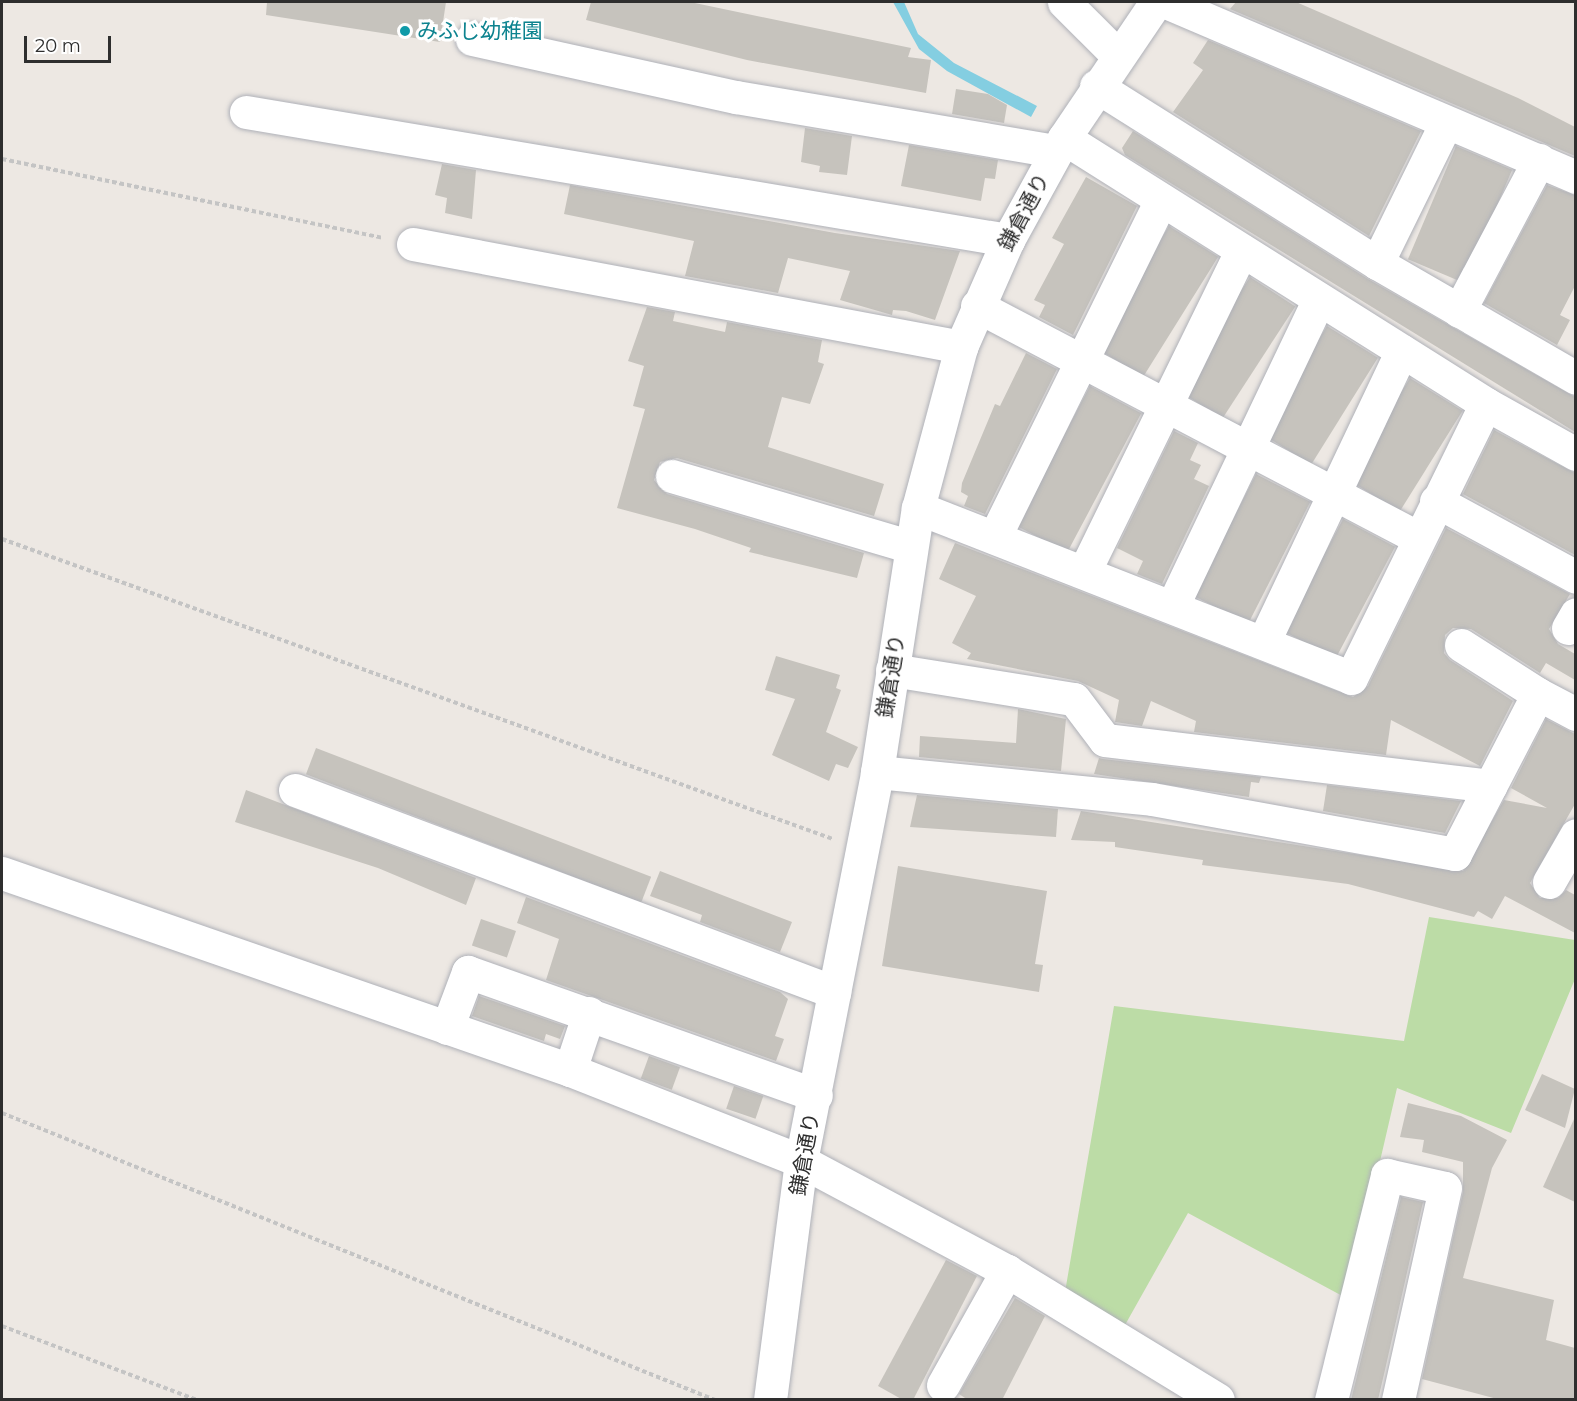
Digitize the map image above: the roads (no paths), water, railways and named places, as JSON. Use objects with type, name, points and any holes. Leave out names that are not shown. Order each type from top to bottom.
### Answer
[{"type":"street","points":[[1064,2],[1117,55]]},
{"type":"street","name":"鎌倉通り","points":[[770,1400],[801,1161],[816,1095],[877,772],[918,508],[960,347],[1008,240],[1060,144],[1096,86],[1156,2]]},
{"type":"street","points":[[1166,2],[1575,177]]},
{"type":"street","points":[[472,39],[736,97],[1060,144],[1161,200],[1486,404],[1575,454]]},
{"type":"street","points":[[1096,86],[1377,263],[1459,311],[1571,365]]},
{"type":"street","points":[[246,112],[1008,240]]},
{"type":"street","points":[[1377,263],[1446,123]]},
{"type":"street","points":[[1459,311],[1539,160]]},
{"type":"street","points":[[995,536],[1161,200]]},
{"type":"street","points":[[413,244],[960,347]]},
{"type":"street","points":[[1085,570],[1242,250]]},
{"type":"street","points":[[1173,605],[1320,299]]},
{"type":"street","points":[[977,306],[1417,537]]},
{"type":"street","points":[[1264,642],[1402,351]]},
{"type":"street","points":[[918,508],[1085,570],[1351,678],[1417,537],[1486,404]]},
{"type":"street","points":[[672,476],[911,547]]},
{"type":"street","points":[[1436,501],[1575,578]]},
{"type":"street","points":[[1461,645],[1538,694],[1575,714]]},
{"type":"street","points":[[892,670],[1074,699],[1106,740],[1490,786]]},
{"type":"street","points":[[877,772],[1152,799],[1455,854],[1538,694]]},
{"type":"street","points":[[295,790],[834,992]]},
{"type":"street","points":[[1549,882],[1575,835]]},
{"type":"street","points":[[2,873],[570,1070],[801,1161],[1007,1271],[1218,1400]]},
{"type":"street","points":[[447,1029],[468,972],[816,1095]]},
{"type":"street","points":[[570,1070],[589,1013]]},
{"type":"street","points":[[1330,1400],[1387,1175],[1445,1188],[1398,1400]]},
{"type":"street","points":[[943,1385],[1007,1271]]},
{"type":"water","points":[[893,2],[904,2],[918,34],[954,63],[1037,106],[1031,117],[947,71],[919,49]]},
{"type":"place","name":"みふじ幼稚園","points":[[405,31]]}]
